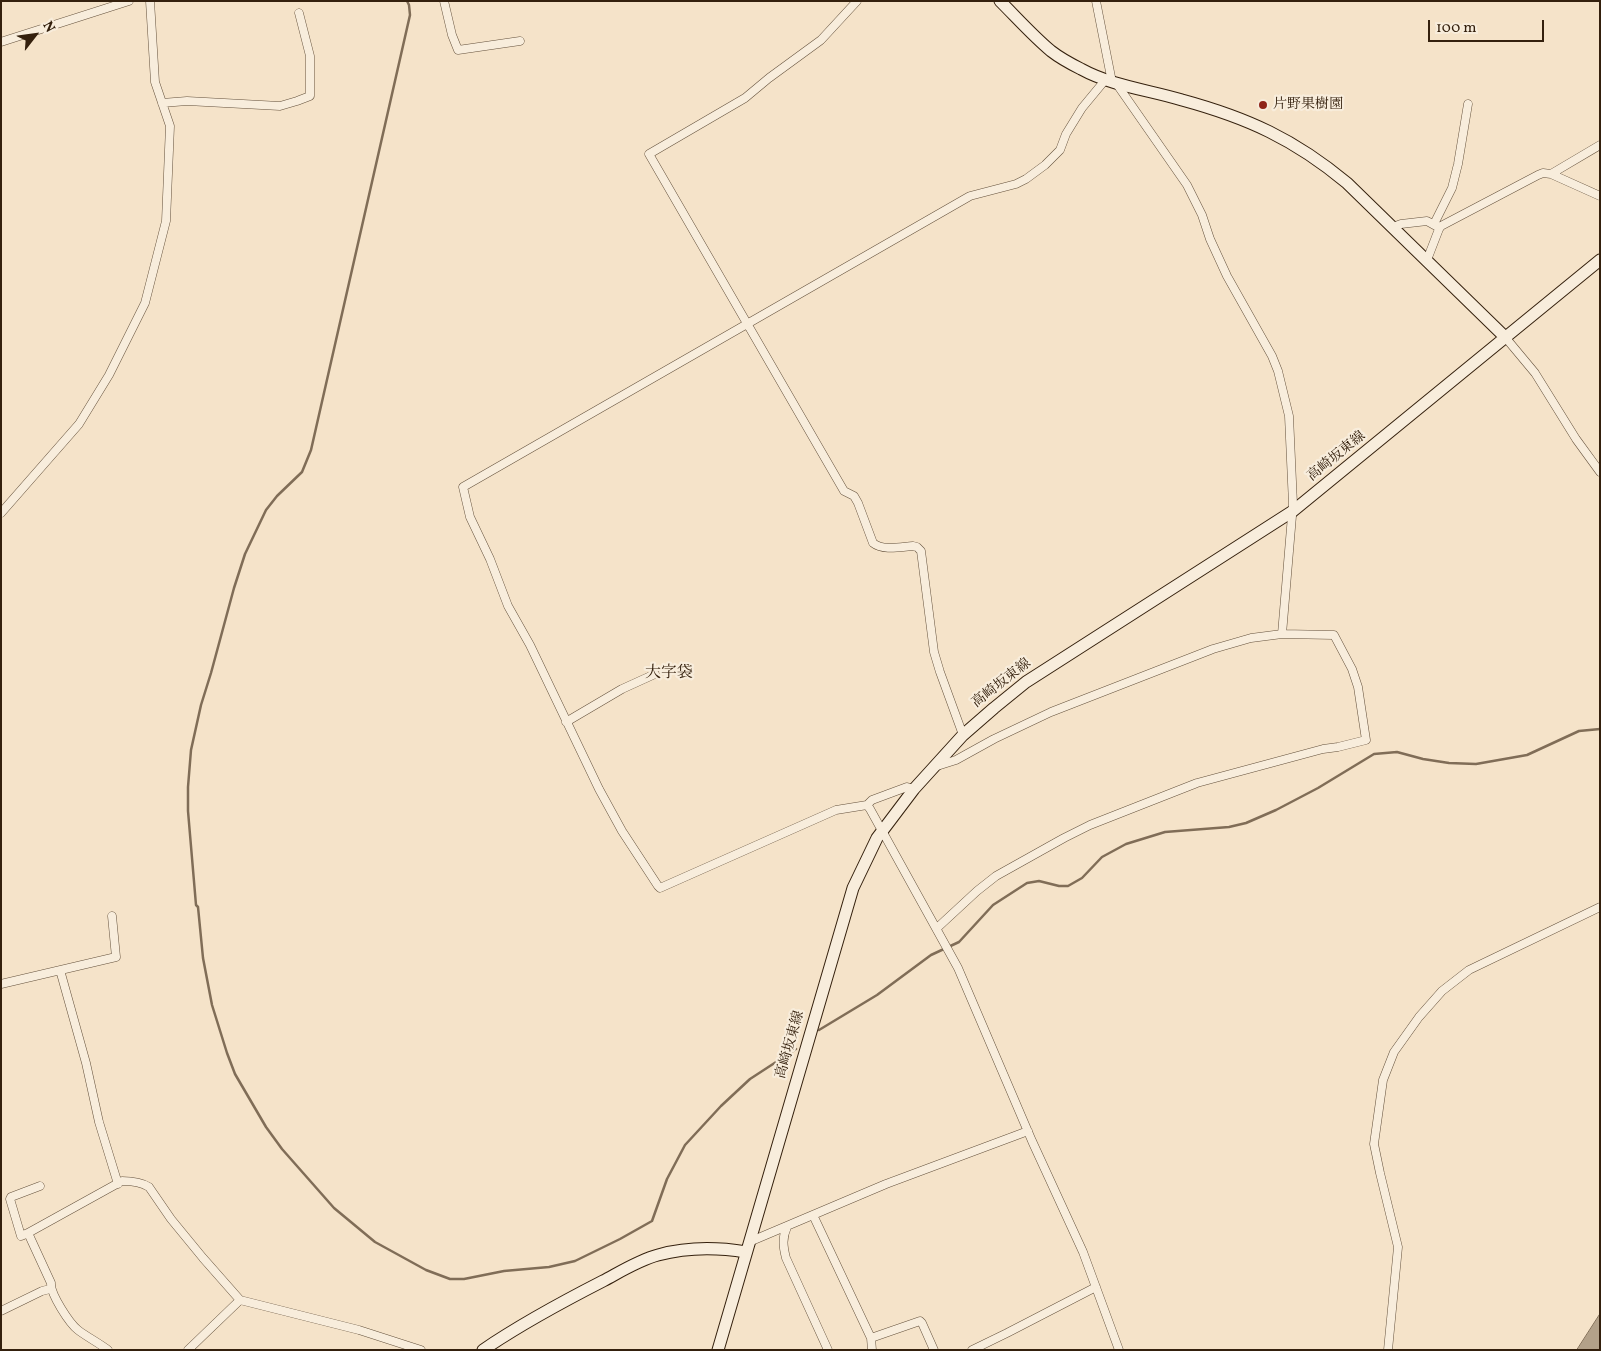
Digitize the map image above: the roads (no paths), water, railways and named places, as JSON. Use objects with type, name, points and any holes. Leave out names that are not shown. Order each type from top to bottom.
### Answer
[{"type":"main road","points":[[1000,1],[1053,52],[1083,70],[1111,81],[1234,116],[1268,130],[1292,143],[1347,183],[1505,337]]},
{"type":"main road","name":"高崎坂東線","points":[[718,1350],[846,911],[862,868],[883,829],[914,789],[963,735],[1001,702],[1044,670],[1293,511],[1600,260]]},
{"type":"main road","points":[[483,1350],[556,1306],[656,1255],[694,1248],[727,1249],[747,1247]]},
{"type":"street","points":[[1,513],[79,424],[109,375],[145,302],[166,221],[170,126],[155,82],[150,1]]},
{"type":"street","points":[[444,1],[452,35],[458,50],[520,41]]},
{"type":"street","points":[[857,1],[821,40],[745,98],[649,154],[844,491],[854,496],[873,543],[878,547],[913,546],[921,551],[934,652],[963,735]]},
{"type":"street","points":[[1096,1],[1111,81],[1187,185],[1202,215],[1210,239],[1227,276],[1278,370],[1289,416],[1293,511],[1282,634]]},
{"type":"street","points":[[1,42],[125,2]]},
{"type":"street","points":[[162,103],[187,101],[280,106],[310,96],[310,56],[299,13]]},
{"type":"street","points":[[914,789],[907,787],[872,800],[868,805],[836,810],[660,888],[622,831],[603,797],[530,646],[508,606],[490,559],[470,517],[463,487],[970,196],[1007,188],[1026,179],[1060,150],[1066,134],[1082,108],[1111,81]]},
{"type":"street","points":[[1427,260],[1436,226],[1452,188],[1468,104]]},
{"type":"street","points":[[1551,174],[1600,145]]},
{"type":"street","points":[[1436,226],[1446,223],[1543,173],[1551,174],[1600,196]]},
{"type":"street","points":[[1393,227],[1427,220],[1436,226]]},
{"type":"street","points":[[1505,337],[1535,373],[1576,439],[1600,472]]},
{"type":"street","points":[[932,768],[956,760],[994,739],[1051,712],[1139,677],[1213,649],[1251,638],[1282,634],[1334,635],[1352,668],[1358,687],[1366,740],[1338,747],[1323,748],[1197,783],[1090,825],[996,876],[937,928]]},
{"type":"street","points":[[566,722],[622,689],[655,674]]},
{"type":"street","points":[[868,805],[883,829],[958,968],[1028,1131],[1068,1218],[1119,1350]]},
{"type":"street","points":[[1388,1350],[1398,1247],[1374,1144],[1383,1080],[1394,1052],[1419,1017],[1442,991],[1469,970],[1600,907]]},
{"type":"street","points":[[1,984],[116,957],[112,916]]},
{"type":"street","points":[[60,970],[86,1063],[99,1122],[118,1184]]},
{"type":"street","points":[[747,1247],[813,1215],[886,1184],[1028,1131]]},
{"type":"street","points":[[40,1186],[10,1197],[21,1236],[122,1182],[130,1181],[144,1184],[149,1187],[170,1219],[240,1300],[359,1330],[421,1350]]},
{"type":"street","points":[[813,1215],[871,1338],[872,1350]]},
{"type":"street","points":[[787,1227],[783,1237],[786,1258],[828,1350]]},
{"type":"street","points":[[28,1233],[51,1283],[50,1289],[56,1301],[77,1330],[108,1350]]},
{"type":"street","points":[[972,1350],[1096,1287]]},
{"type":"street","points":[[1,1311],[50,1289]]},
{"type":"street","points":[[188,1350],[240,1300]]},
{"type":"street","points":[[871,1338],[920,1321],[934,1350]]},
{"type":"waterway","points":[[407,1],[410,15],[311,450],[302,472],[277,496],[266,510],[245,554],[201,705],[191,750],[188,811],[196,905],[198,907],[203,958],[212,1005],[227,1053],[235,1074],[266,1127],[282,1149],[334,1208],[375,1242],[426,1270],[450,1279],[464,1279],[504,1271],[549,1267],[575,1261],[652,1221],[667,1179],[685,1145],[721,1106],[750,1079],[796,1049]]},
{"type":"waterway","points":[[819,1030],[877,995],[931,955],[959,942],[993,905],[1027,883],[1039,881],[1059,886],[1068,886],[1082,878],[1102,857],[1126,844],[1165,832],[1229,827],[1246,823],[1318,788],[1374,754],[1397,752],[1449,763],[1476,764],[1527,755],[1579,731],[1600,729]]},
{"type":"place","name":"片野果樹園","points":[[1263,105]]},
{"type":"district","name":"大字袋","points":[[669,674]]}]
